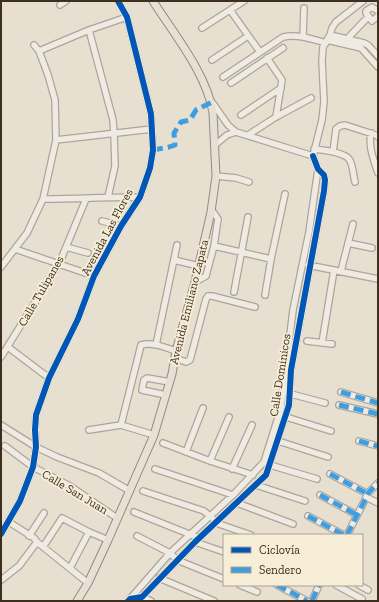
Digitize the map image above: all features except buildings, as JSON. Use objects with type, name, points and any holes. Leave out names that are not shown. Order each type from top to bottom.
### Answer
[{"type":"main road","name":"Avenida Emiliano Zapata","points":[[77,601],[88,583],[108,540],[154,435],[170,382],[175,354],[199,266],[211,209],[216,176],[212,102],[204,82],[153,1]]},
{"type":"street","points":[[60,5],[66,1]]},
{"type":"street","name":"Avenida Las Flores","points":[[1,534],[20,501],[33,467],[36,447],[36,415],[49,378],[78,319],[94,276],[120,226],[140,197],[151,162],[153,150],[151,114],[127,17],[118,1]]},
{"type":"street","points":[[202,28],[244,1]]},
{"type":"street","points":[[212,102],[228,125],[236,132],[313,156],[324,102],[322,61],[323,47],[336,22],[363,1]]},
{"type":"street","points":[[378,11],[375,8],[370,7],[366,13],[372,22],[378,16]]},
{"type":"street","points":[[303,36],[304,8]]},
{"type":"street","points":[[230,10],[260,52]]},
{"type":"street","points":[[39,51],[89,30],[127,17]]},
{"type":"street","points":[[346,41],[368,17]]},
{"type":"street","points":[[89,30],[113,120],[115,166],[108,197]]},
{"type":"street","points":[[212,60],[248,36]]},
{"type":"street","points":[[223,76],[283,37],[303,36],[368,45],[378,56]]},
{"type":"street","points":[[1,267],[27,233],[43,199],[56,140],[55,100],[39,51],[34,44]]},
{"type":"street","points":[[358,44],[378,67]]},
{"type":"street","points":[[231,83],[283,48]]},
{"type":"street","points":[[267,58],[282,80],[282,88],[276,117]]},
{"type":"street","points":[[242,115],[282,88]]},
{"type":"street","points":[[248,135],[276,117],[311,98]]},
{"type":"street","points":[[333,152],[336,129],[345,124],[378,137]]},
{"type":"street","points":[[56,140],[152,129]]},
{"type":"street","points":[[215,145],[227,135],[236,132]]},
{"type":"street","points":[[371,134],[370,140],[374,162],[378,173]]},
{"type":"street","points":[[314,149],[333,152],[349,160],[355,182]]},
{"type":"street","name":"Calle Dominicos","points":[[142,597],[197,540],[266,475],[289,406],[291,370],[296,338],[325,180],[324,175],[318,169],[313,156]]},
{"type":"street","name":"Calle Dominicos","points":[[129,600],[170,553],[233,495],[264,462],[281,408],[293,310],[309,232],[318,169]]},
{"type":"street","points":[[216,176],[236,178],[249,182]]},
{"type":"street","points":[[265,296],[270,259],[285,194]]},
{"type":"street","points":[[43,199],[140,197]]},
{"type":"street","name":"Calle Tulipanes","points":[[1,357],[59,264],[86,199]]},
{"type":"street","points":[[195,282],[206,276],[214,246],[218,219],[211,209]]},
{"type":"street","points":[[234,292],[240,252],[248,217]]},
{"type":"street","points":[[102,221],[120,226]]},
{"type":"street","points":[[341,272],[353,224]]},
{"type":"street","points":[[348,243],[372,248]]},
{"type":"street","points":[[156,345],[177,245]]},
{"type":"street","points":[[214,246],[270,259]]},
{"type":"street","points":[[66,247],[88,253]]},
{"type":"street","points":[[15,249],[94,276]]},
{"type":"street","points":[[174,260],[199,266]]},
{"type":"street","points":[[303,264],[378,279]]},
{"type":"street","points":[[322,342],[334,270]]},
{"type":"street","points":[[121,425],[141,345],[156,345],[175,354],[186,362],[190,360],[208,296],[255,307]]},
{"type":"street","points":[[289,337],[296,338]]},
{"type":"street","points":[[307,340],[332,344]]},
{"type":"street","points":[[8,347],[49,378]]},
{"type":"street","points":[[166,394],[142,390],[144,380],[147,378],[170,382]]},
{"type":"street","points":[[282,392],[325,402]]},
{"type":"street","points":[[341,392],[378,403]]},
{"type":"street","points":[[340,405],[378,414]]},
{"type":"street","points":[[186,452],[203,408]]},
{"type":"street","points":[[278,415],[330,431]]},
{"type":"street","points":[[210,461],[229,417]]},
{"type":"street","points":[[1,425],[36,447],[57,457],[99,473],[130,491]]},
{"type":"street","points":[[89,430],[121,425],[154,435]]},
{"type":"street","points":[[232,469],[252,425]]},
{"type":"street","points":[[271,438],[328,457]]},
{"type":"street","points":[[359,442],[378,446]]},
{"type":"street","points":[[162,443],[232,469],[253,475]]},
{"type":"street","name":"Calle San Juan","points":[[5,446],[33,467],[70,486],[117,518]]},
{"type":"street","points":[[270,464],[316,479]]},
{"type":"street","points":[[155,469],[233,495]]},
{"type":"street","points":[[330,474],[378,503]]},
{"type":"street","points":[[348,534],[367,496],[378,483]]},
{"type":"street","points":[[256,485],[305,501]]},
{"type":"street","points":[[143,491],[204,511],[216,522],[248,534]]},
{"type":"street","points":[[320,495],[357,515]]},
{"type":"street","points":[[237,503],[292,524]]},
{"type":"street","points":[[134,512],[191,534],[197,540],[223,552]]},
{"type":"street","points":[[29,536],[44,513]]},
{"type":"street","points":[[308,516],[342,534]]},
{"type":"street","points":[[43,547],[62,518],[88,532],[108,540]]},
{"type":"street","points":[[9,522],[37,542],[88,583]]},
{"type":"street","points":[[70,568],[88,532]]},
{"type":"street","points":[[137,536],[170,553],[177,560],[223,579]]},
{"type":"street","points":[[1,580],[19,566],[37,542]]},
{"type":"street","points":[[159,578],[214,601]]},
{"type":"street","points":[[242,586],[257,592]]},
{"type":"street","points":[[279,586],[307,601]]},
{"type":"street","points":[[312,601],[319,586]]},
{"type":"street","points":[[338,586],[362,599]]},
{"type":"street","points":[[361,586],[368,590]]},
{"type":"street","points":[[134,594],[151,601]]},
{"type":"street","points":[[129,600],[142,597]]},
{"type":"marked path","points":[[153,150],[175,145],[174,133],[181,122],[190,120],[196,110],[212,102]]},
{"type":"marked path","points":[[341,392],[378,403]]},
{"type":"marked path","points":[[339,405],[378,414]]},
{"type":"marked path","points":[[359,441],[378,446]]},
{"type":"marked path","points":[[330,474],[368,494]]},
{"type":"marked path","points":[[348,534],[369,492],[378,483]]},
{"type":"marked path","points":[[320,495],[357,515]]},
{"type":"marked path","points":[[308,516],[342,534]]},
{"type":"marked path","points":[[279,586],[307,601]]},
{"type":"marked path","points":[[312,601],[319,586]]},
{"type":"cycle path","points":[[1,534],[20,501],[33,467],[36,447],[36,415],[49,378],[78,319],[94,276],[121,226],[140,197],[150,168],[153,150],[151,114],[127,17],[118,1]]},
{"type":"cycle path","points":[[128,601],[130,599],[142,597],[195,542],[266,475],[289,405],[291,370],[324,191],[324,175],[318,169],[313,156]]}]
